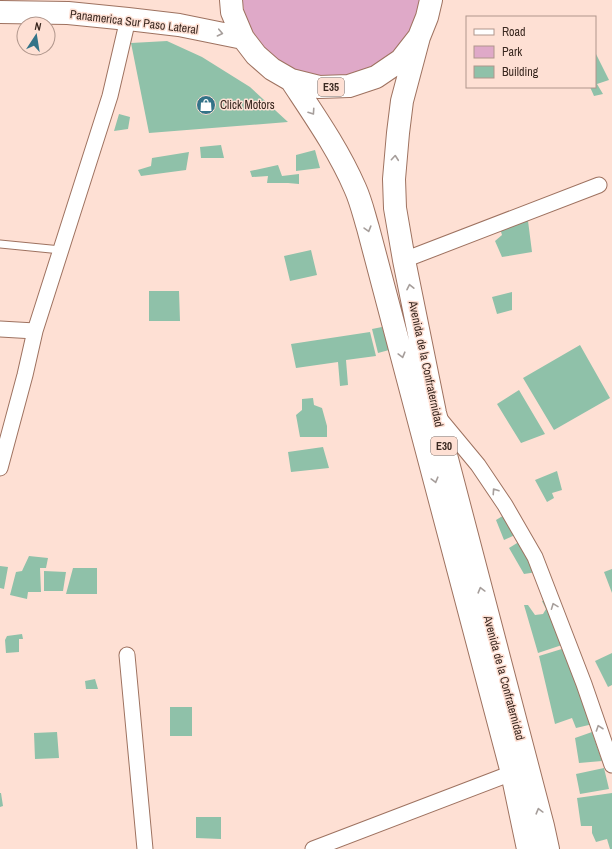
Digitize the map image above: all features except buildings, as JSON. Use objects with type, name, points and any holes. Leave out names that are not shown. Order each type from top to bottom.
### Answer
[{"type":"highway","name":"E35","points":[[231,0],[232,12],[243,38],[256,55],[272,69],[291,80],[319,87],[349,86],[376,77],[401,60],[419,37],[427,17],[431,0]]},
{"type":"highway","name":"Panamerica Sur Paso Lateral","points":[[0,12],[68,13],[128,19],[179,25],[243,38]]},
{"type":"highway","name":"Avenida de la Confraternidad","points":[[419,37],[402,101],[394,179],[395,208],[404,260],[436,413],[548,849]]},
{"type":"highway","name":"Avenida de la Confraternidad","points":[[291,80],[340,158],[355,189],[368,228],[512,774],[528,849]]},
{"type":"street","points":[[0,468],[25,375],[34,332],[110,96],[128,19]]},
{"type":"street","points":[[404,260],[599,185]]},
{"type":"street","points":[[0,329],[34,332]]},
{"type":"street","points":[[436,413],[478,466],[505,505],[535,557],[584,684],[612,765]]},
{"type":"street","points":[[127,655],[146,849]]},
{"type":"street","points":[[313,849],[512,774]]},
{"type":"lane","points":[[0,244],[61,250]]},
{"type":"green space","points":[[242,0],[420,0],[412,27],[395,50],[373,67],[346,76],[315,76],[286,66],[262,46],[246,20]]},
{"type":"place","name":"Click Motors","points":[[206,105]]}]
